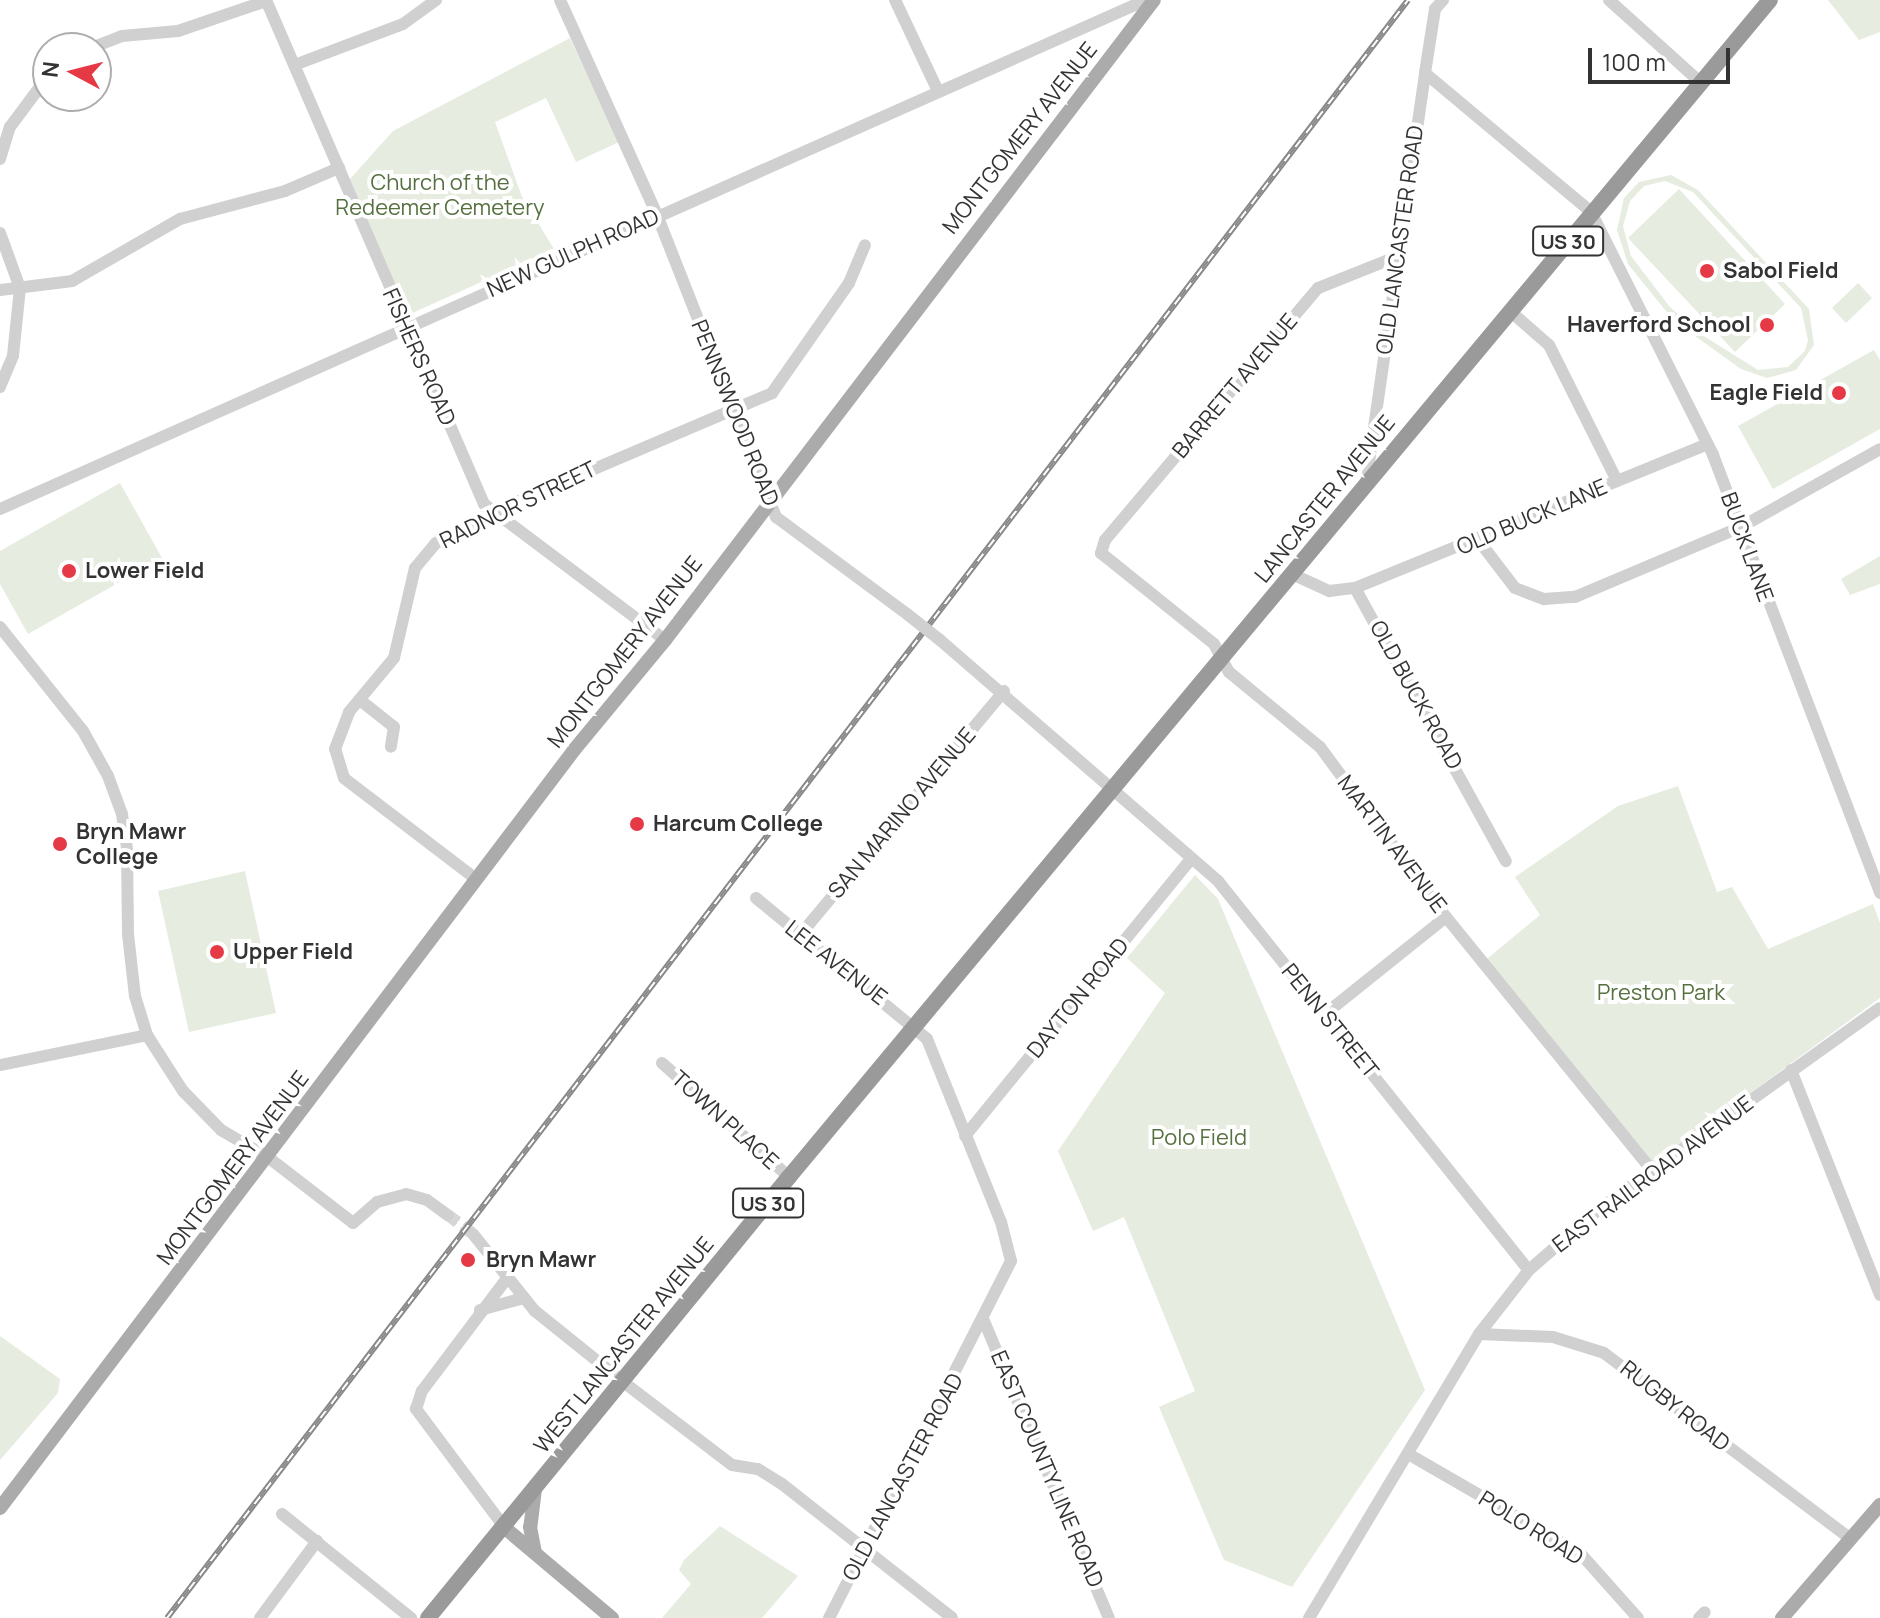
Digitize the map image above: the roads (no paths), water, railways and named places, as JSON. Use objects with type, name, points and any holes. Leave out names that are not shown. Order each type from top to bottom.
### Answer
[{"type":"highway","name":"LANCASTER AVENUE","points":[[917,1027],[1770,0]]},
{"type":"highway","name":"WEST LANCASTER AVENUE","points":[[428,1618],[505,1528],[789,1177],[917,1027]]},
{"type":"main road","name":"MONTGOMERY AVENUE","points":[[0,1508],[269,1158],[476,879],[665,640],[1154,0]]},
{"type":"main road","points":[[535,1489],[530,1527],[535,1553]]},
{"type":"main road","points":[[1782,1618],[1848,1537],[1880,1505]]},
{"type":"main road","points":[[505,1528],[612,1618]]},
{"type":"street","points":[[112,40],[122,36],[178,31],[266,0]]},
{"type":"street","name":"FISHERS ROAD","points":[[266,0],[297,64],[405,329],[491,513],[665,640]]},
{"type":"street","points":[[297,64],[403,24],[436,0]]},
{"type":"street","name":"PENNSWOOD ROAD","points":[[560,0],[657,215],[776,517],[1004,691],[1112,790]]},
{"type":"street","points":[[895,0],[938,91]]},
{"type":"street","name":"NEW GULPH ROAD","points":[[0,509],[1146,0]]},
{"type":"street","name":"OLD LANCASTER ROAD","points":[[1366,483],[1396,257],[1435,9],[1443,0]]},
{"type":"street","points":[[1609,0],[1700,82]]},
{"type":"street","points":[[1425,73],[1591,212]]},
{"type":"street","points":[[0,159],[10,127],[32,97]]},
{"type":"street","points":[[0,290],[72,281],[180,219],[285,191],[339,168]]},
{"type":"street","name":"BUCK LANE","points":[[1591,212],[1707,444],[1875,865],[1880,893]]},
{"type":"street","points":[[0,233],[20,288],[13,356],[0,387]]},
{"type":"street","name":"RADNOR STREET","points":[[476,879],[344,778],[335,749],[338,729],[394,658],[415,568],[436,543],[491,513],[733,406],[772,393],[849,283],[865,245]]},
{"type":"street","name":"BARRETT AVENUE","points":[[1101,550],[1318,288],[1396,257]]},
{"type":"street","points":[[1510,311],[1549,345],[1617,481]]},
{"type":"street","name":"OLD BUCK LANE","points":[[1355,588],[1479,541],[1707,444]]},
{"type":"street","points":[[1479,541],[1515,588],[1561,600],[1741,527],[1880,449]]},
{"type":"street","name":"MARTIN AVENUE","points":[[1101,550],[1214,644],[1221,660],[1320,747],[1446,917],[1653,1172]]},
{"type":"street","points":[[1292,574],[1329,591],[1355,588]]},
{"type":"street","name":"OLD BUCK ROAD","points":[[1355,588],[1506,861]]},
{"type":"street","points":[[0,627],[83,731],[122,814],[130,967],[147,1035],[195,1106],[221,1130],[269,1158],[353,1223],[377,1202],[406,1194],[427,1200],[448,1215]]},
{"type":"street","name":"SAN MARINO AVENUE","points":[[800,935],[1004,691]]},
{"type":"street","points":[[360,700],[394,727],[391,747]]},
{"type":"street","name":"PENN STREET","points":[[1112,790],[1218,881],[1529,1270]]},
{"type":"street","name":"DAYTON ROAD","points":[[965,1136],[1191,859]]},
{"type":"street","name":"LEE AVENUE","points":[[756,898],[917,1027]]},
{"type":"street","points":[[1325,1014],[1446,917]]},
{"type":"street","name":"EAST RAILROAD AVENUE","points":[[1309,1618],[1410,1455],[1479,1334],[1529,1270],[1599,1209],[1880,1008]]},
{"type":"street","name":"OLD LANCASTER ROAD","points":[[829,1618],[984,1321],[1011,1261],[1001,1222],[927,1039],[917,1027]]},
{"type":"street","points":[[0,1065],[147,1035]]},
{"type":"street","name":"TOWN PLACE","points":[[662,1063],[789,1177]]},
{"type":"street","points":[[1791,1070],[1880,1295]]},
{"type":"street","points":[[473,1234],[524,1298],[622,1381],[720,1457],[767,1473],[952,1618]]},
{"type":"street","points":[[505,1528],[416,1409],[422,1391],[480,1310],[508,1277]]},
{"type":"street","points":[[480,1310],[524,1298]]},
{"type":"street","name":"EAST COUNTY LINE ROAD","points":[[984,1321],[1109,1618]]},
{"type":"street","name":"RUGBY ROAD","points":[[1479,1334],[1553,1337],[1604,1353],[1848,1537]]},
{"type":"street","name":"POLO ROAD","points":[[1410,1455],[1580,1553],[1638,1618]]},
{"type":"street","points":[[282,1514],[411,1618]]},
{"type":"street","points":[[260,1618],[317,1541]]},
{"type":"tunnel","points":[[448,1215],[473,1234]]},
{"type":"railway","points":[[167,1618],[1408,0]]},
{"type":"place","name":"Sabol Field","points":[[1707,271]]},
{"type":"place","name":"Haverford School","points":[[1767,325]]},
{"type":"place","name":"Eagle Field","points":[[1839,393]]},
{"type":"place","name":"Lower Field","points":[[69,571]]},
{"type":"place","name":"Harcum College","points":[[637,824]]},
{"type":"place","name":"Bryn Mawr College","points":[[60,844]]},
{"type":"place","name":"Upper Field","points":[[217,952]]},
{"type":"place","name":"Bryn Mawr","points":[[468,1260]]},
{"type":"park label","name":"Church of the Redeemer Cemetery","points":[[440,194]]},
{"type":"park label","name":"Preston Park","points":[[1661,993]]},
{"type":"park label","name":"Polo Field","points":[[1199,1138]]}]
